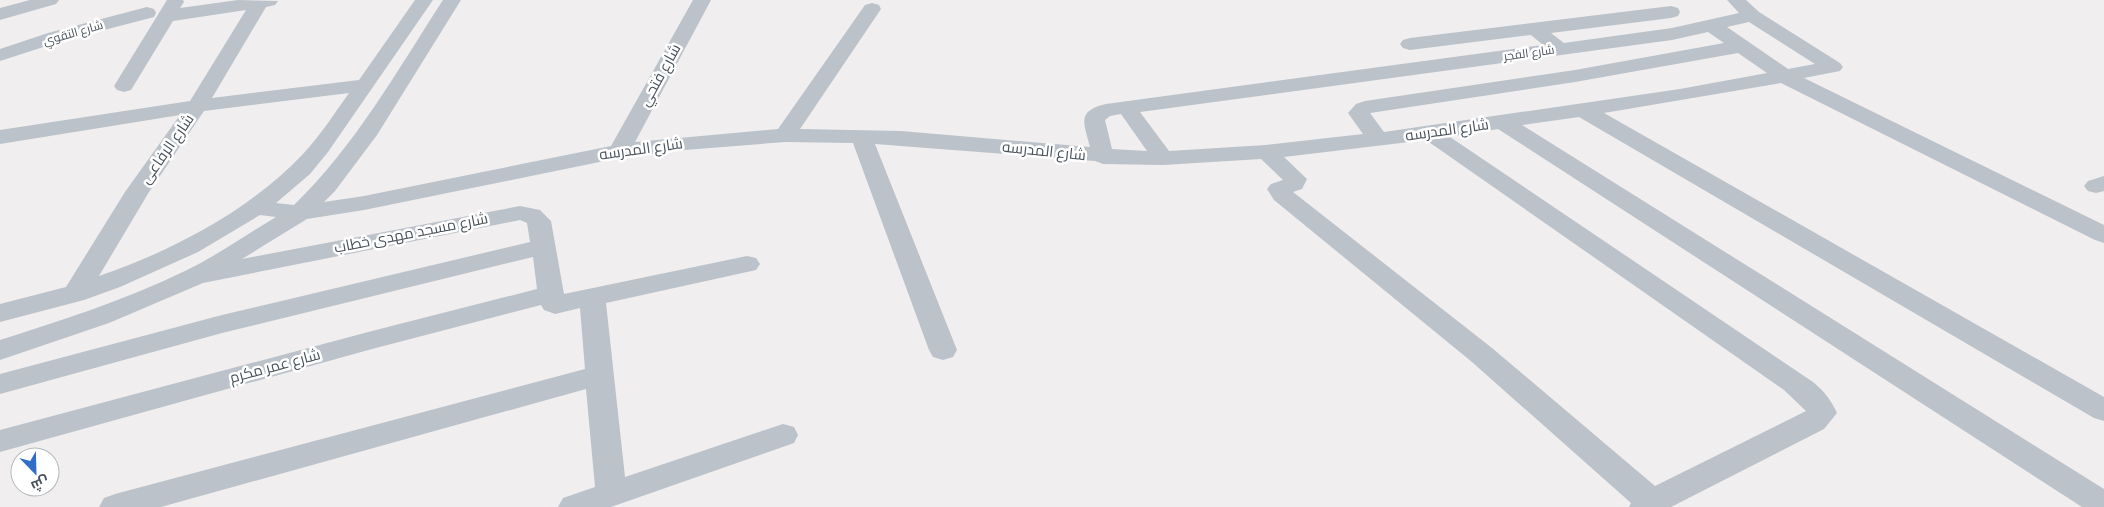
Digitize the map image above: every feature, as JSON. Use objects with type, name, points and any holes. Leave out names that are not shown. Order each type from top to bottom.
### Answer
[{"type":"street","points":[[0,14],[50,0]]},
{"type":"street","points":[[129,0],[159,16]]},
{"type":"street","points":[[124,86],[159,16],[177,0]]},
{"type":"street","points":[[0,313],[52,302],[113,282],[179,253],[256,207],[288,182],[312,158],[366,85],[424,0]]},
{"type":"street","points":[[0,350],[100,317],[196,276],[300,213],[327,186],[366,135],[452,0]]},
{"type":"street","name":"شارع فتحي","points":[[619,150],[702,0]]},
{"type":"street","points":[[1652,0],[1671,12],[1743,46],[1784,76],[2104,235]]},
{"type":"street","points":[[1736,0],[1752,16]]},
{"type":"street","name":"شارع التقوي","points":[[0,55],[55,37],[159,16],[267,2]]},
{"type":"street","name":"شارع الرفاعى","points":[[75,294],[137,192],[267,2]]},
{"type":"street","points":[[785,135],[872,9]]},
{"type":"street","name":"شارع الفجر","points":[[1535,28],[1671,12]]},
{"type":"street","points":[[1560,49],[1705,27],[1752,16]]},
{"type":"street","name":"شارع المدرسه","points":[[256,207],[300,213],[364,203],[619,150],[785,135],[860,136],[1024,148],[1103,157],[1163,158],[1266,152],[1430,133],[1583,110],[1834,67],[1752,16]]},
{"type":"street","points":[[1410,44],[1535,28]]},
{"type":"street","name":"شارع الفجر","points":[[1535,28],[1560,49]]},
{"type":"street","points":[[1378,139],[1359,112],[1372,105],[1575,76],[1743,46]]},
{"type":"street","name":"شارع الفجر","points":[[1103,157],[1094,120],[1096,114],[1106,110],[1560,49]]},
{"type":"street","points":[[0,137],[197,106],[366,85]]},
{"type":"street","points":[[1126,107],[1163,158]]},
{"type":"street","points":[[1583,110],[2104,410]]},
{"type":"street","points":[[1502,122],[2104,505]]},
{"type":"street","points":[[1266,152],[1296,179],[1294,184],[1279,189],[1282,195],[1482,354],[1648,504],[1814,421],[1822,413],[1819,404],[1810,395],[1786,377],[1430,133]]},
{"type":"street","points":[[860,136],[943,350]]},
{"type":"street","name":"شارع مسجد مهدى خطاب","points":[[196,276],[520,213],[532,215],[539,221],[553,300]]},
{"type":"street","points":[[0,384],[222,324],[543,247]]},
{"type":"street","name":"شارع عمر مكرم","points":[[0,441],[372,340],[553,300],[592,298],[747,264]]},
{"type":"street","points":[[592,298],[611,494]]},
{"type":"street","points":[[115,507],[600,375]]},
{"type":"street","points":[[574,507],[783,435]]}]
